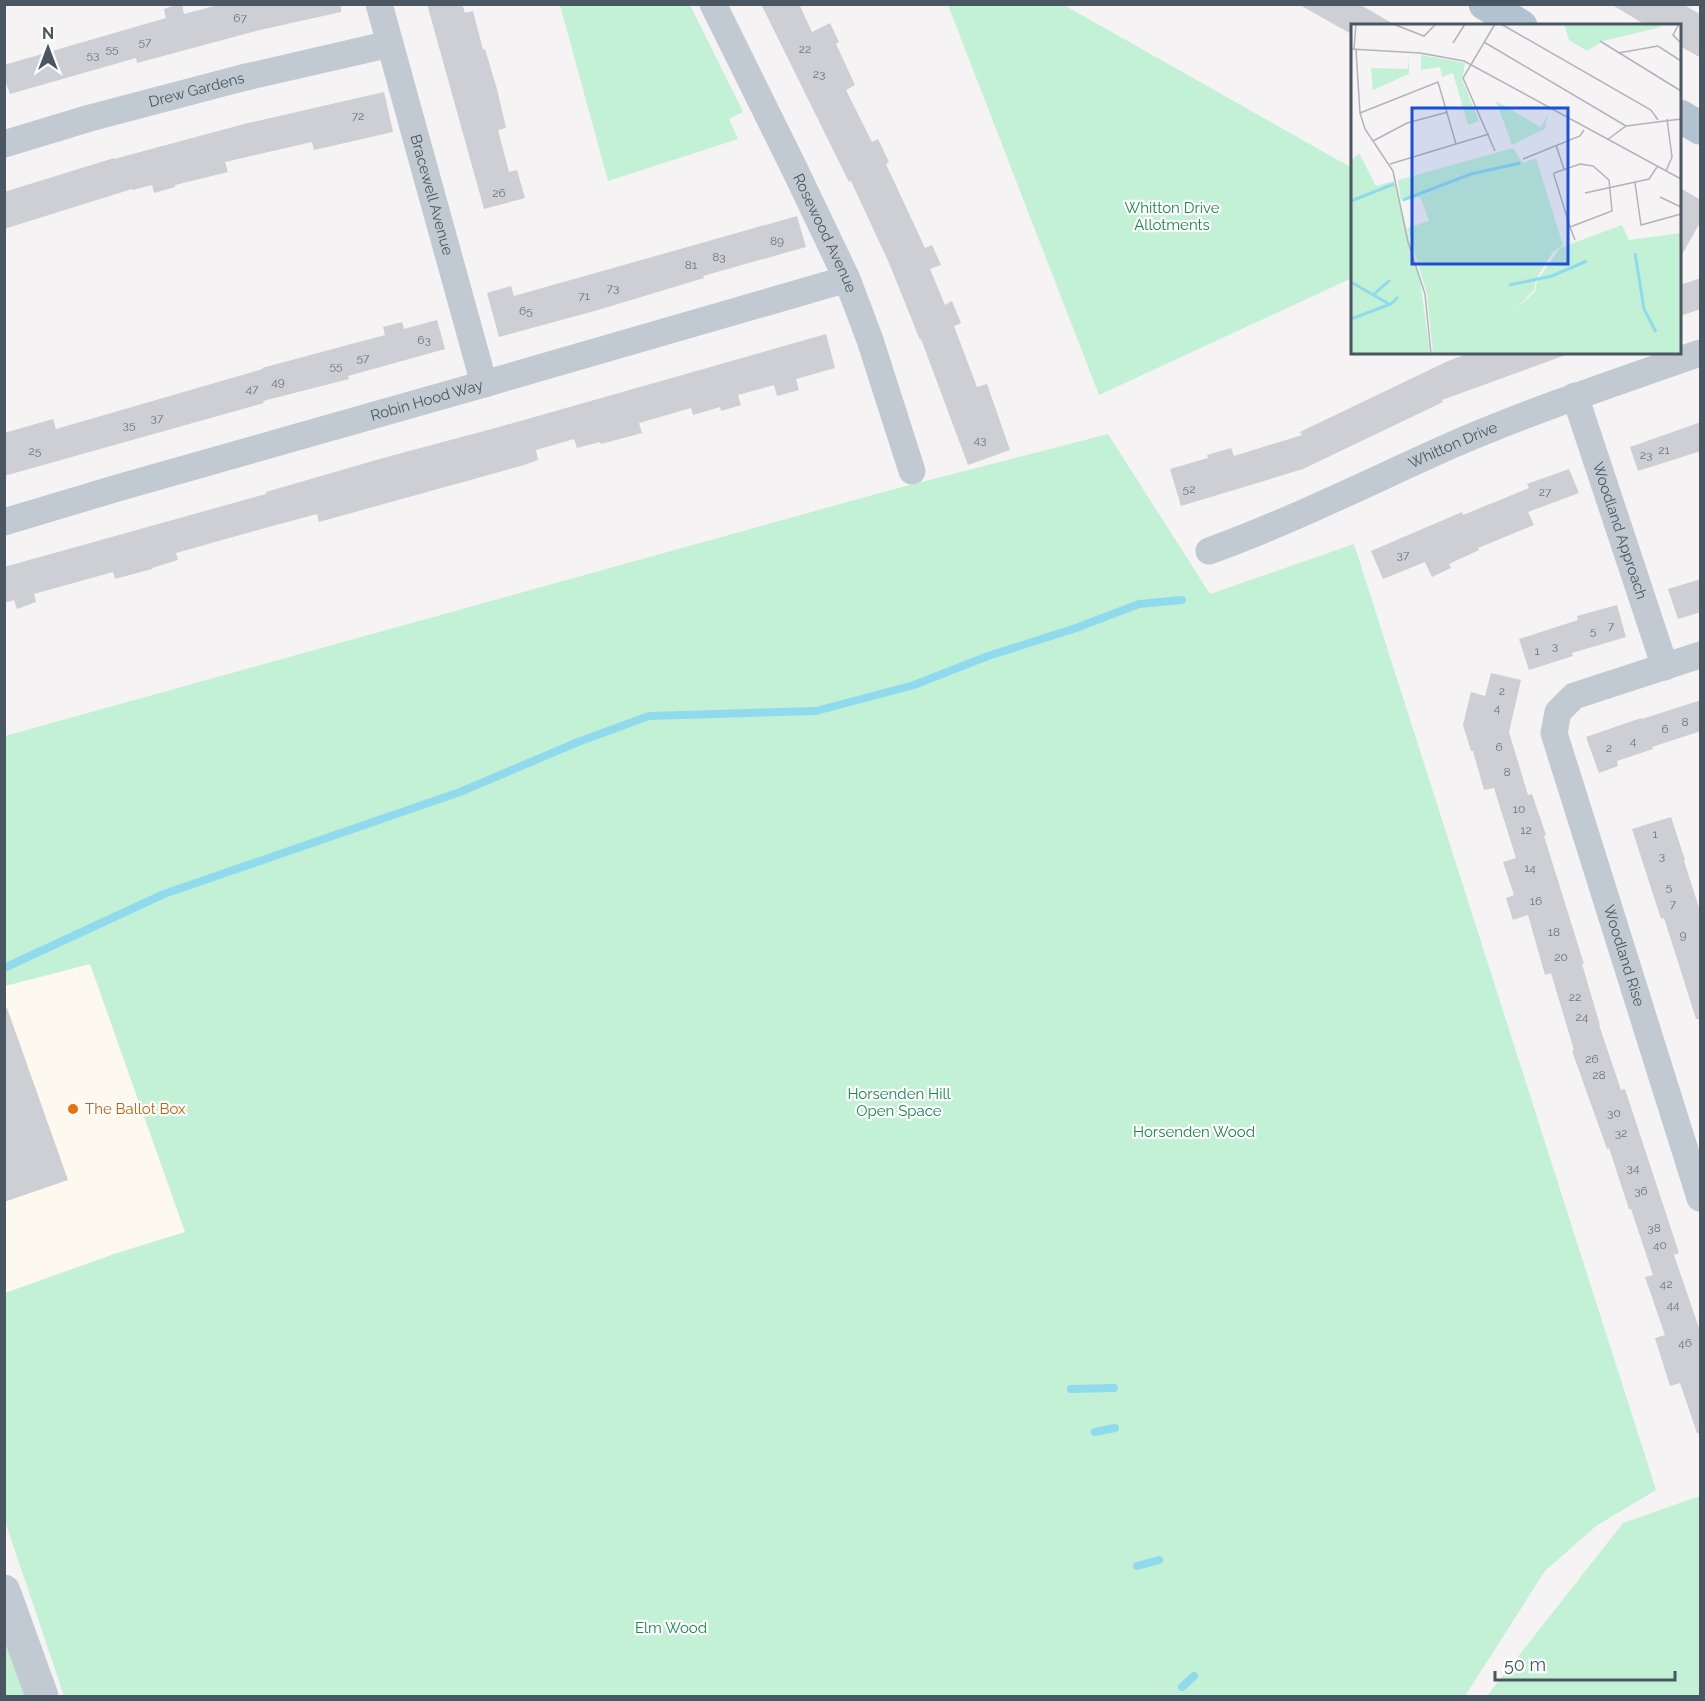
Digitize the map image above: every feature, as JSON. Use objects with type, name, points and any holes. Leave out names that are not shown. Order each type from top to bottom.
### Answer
[{"type":"main road","points":[[1485,4],[1518,24]]},
{"type":"main road","points":[[1681,117],[1701,128]]},
{"type":"street","name":"Bracewell Avenue","points":[[380,4],[484,384]]},
{"type":"street","name":"Rosewood Avenue","points":[[713,4],[847,279],[870,340],[912,471]]},
{"type":"street","name":"Drew Gardens","points":[[4,144],[90,118],[231,81],[390,44]]},
{"type":"street","name":"Robin Hood Way","points":[[4,522],[847,279]]},
{"type":"street","name":"Whitton Drive","points":[[1209,551],[1249,537],[1454,444],[1575,396],[1701,353]]},
{"type":"street","name":"Woodland Approach","points":[[1575,396],[1665,668]]},
{"type":"street","points":[[1665,668],[1701,656]]},
{"type":"street","name":"Woodland Rise","points":[[1665,668],[1574,696],[1558,712],[1554,733],[1701,1198]]},
{"type":"street","points":[[4,1591],[42,1696]]},
{"type":"shaded area","name":"The Ballot Box","points":[[90,964],[185,1232],[114,1254],[5,1293],[5,986]]},
{"type":"green space","points":[[560,5],[690,5],[743,112],[729,119],[738,139],[608,181]]},
{"type":"green space","name":"Whitton Drive Allotments","points":[[948,5],[1064,5],[1351,167],[1351,278],[1099,395]]},
{"type":"green space","name":"Horsenden Wood","points":[[1108,434],[1210,594],[1354,544],[1656,1490],[1596,1526],[1545,1571],[1465,1696],[64,1696],[5,1521],[5,1293],[114,1254],[185,1232],[90,964],[5,986],[5,736],[887,491]]},
{"type":"green space","points":[[1700,1496],[1700,1696],[1487,1696],[1623,1523]]},
{"type":"green space","points":[[5,1634],[28,1696],[5,1696]]},
{"type":"building","points":[[182,4],[184,14],[222,4],[341,4],[341,12],[260,30],[137,63],[136,58],[10,94],[4,77],[4,65],[166,18],[164,9]]},
{"type":"building","points":[[427,4],[462,4],[465,13],[473,11],[483,50],[485,49],[497,89],[506,128],[498,130],[509,172],[517,170],[525,198],[484,209]]},
{"type":"building","points":[[761,4],[799,4],[812,32],[830,23],[839,42],[836,44],[855,85],[846,90],[872,142],[878,139],[889,162],[886,164],[925,248],[932,245],[941,265],[930,269],[945,305],[952,301],[961,323],[954,326],[977,387],[987,384],[1010,450],[968,465],[921,339],[889,263],[851,181],[849,182]]},
{"type":"building","points":[[1298,4],[1359,4],[1394,24],[1351,24],[1351,34]]},
{"type":"building","points":[[1611,4],[1683,4],[1701,15],[1701,58],[1681,47],[1681,24],[1644,24]]},
{"type":"building","points":[[384,92],[393,132],[314,150],[312,142],[225,162],[228,172],[175,185],[175,187],[154,193],[152,185],[132,189],[4,229],[4,192],[114,158],[248,123]]},
{"type":"building","points":[[1681,189],[1701,200],[1701,221],[1681,256]]},
{"type":"building","points":[[797,216],[806,247],[703,276],[704,278],[598,310],[499,337],[487,293],[511,286],[514,296]]},
{"type":"building","points":[[1701,278],[1701,309],[1681,316],[1681,285]]},
{"type":"building","points":[[437,320],[445,349],[348,376],[349,379],[263,401],[264,403],[4,476],[4,433],[53,419],[56,429],[262,368],[385,335],[383,327],[402,322],[404,329]]},
{"type":"building","points":[[826,334],[835,368],[796,379],[799,390],[777,396],[774,385],[738,395],[741,405],[721,411],[720,407],[693,415],[691,408],[639,423],[642,433],[601,444],[600,442],[577,448],[574,439],[536,450],[538,460],[524,465],[319,522],[317,514],[176,553],[178,560],[152,569],[115,579],[113,572],[34,594],[36,602],[17,609],[14,600],[4,603],[4,567]]},
{"type":"building","points":[[1467,354],[1566,354],[1442,400],[1443,402],[1303,469],[1181,506],[1170,469],[1208,458],[1207,455],[1231,448],[1234,456],[1302,435],[1300,432]]},
{"type":"building","points":[[1701,422],[1701,451],[1638,471],[1630,447]]},
{"type":"building","points":[[1569,469],[1579,493],[1528,512],[1534,525],[1478,548],[1479,550],[1449,564],[1451,568],[1432,577],[1425,562],[1383,579],[1371,551],[1462,512],[1463,515],[1529,488],[1527,484]]},
{"type":"building","points":[[1701,579],[1701,612],[1678,619],[1668,589]]},
{"type":"building","points":[[1617,605],[1626,637],[1572,653],[1573,656],[1529,670],[1519,639],[1578,620],[1577,616]]},
{"type":"building","points":[[1491,673],[1521,680],[1509,732],[1528,795],[1532,794],[1546,835],[1544,836],[1584,964],[1582,964],[1599,1025],[1621,1090],[1625,1089],[1679,1253],[1674,1255],[1701,1334],[1701,1433],[1697,1433],[1680,1383],[1670,1386],[1655,1338],[1665,1335],[1645,1277],[1653,1275],[1609,1148],[1607,1149],[1572,1051],[1574,1050],[1551,973],[1545,975],[1528,915],[1513,920],[1506,898],[1514,895],[1503,862],[1516,858],[1494,788],[1484,790],[1463,725],[1471,692],[1485,696]]},
{"type":"building","points":[[1701,700],[1701,731],[1617,761],[1618,766],[1599,773],[1586,737]]},
{"type":"building","points":[[1671,817],[1701,914],[1701,1019],[1696,1019],[1664,918],[1661,919],[1632,829]]},
{"type":"building","points":[[7,1008],[68,1180],[4,1202],[4,1009]]},
{"type":"waterway","points":[[4,968],[164,894],[460,792],[578,742],[649,716],[816,711],[914,685],[988,656],[1076,628],[1139,604],[1182,600]]},
{"type":"waterway","points":[[1071,1389],[1114,1388]]},
{"type":"waterway","points":[[1095,1432],[1115,1428]]},
{"type":"waterway","points":[[1137,1566],[1159,1560]]},
{"type":"waterway","points":[[1182,1687],[1194,1676]]},
{"type":"place","name":"The Ballot Box","points":[[73,1109]]},
{"type":"park label","name":"Horsenden Hill Open Space","points":[[899,1102]]},
{"type":"park label","name":"Elm Wood","points":[[671,1628]]}]
